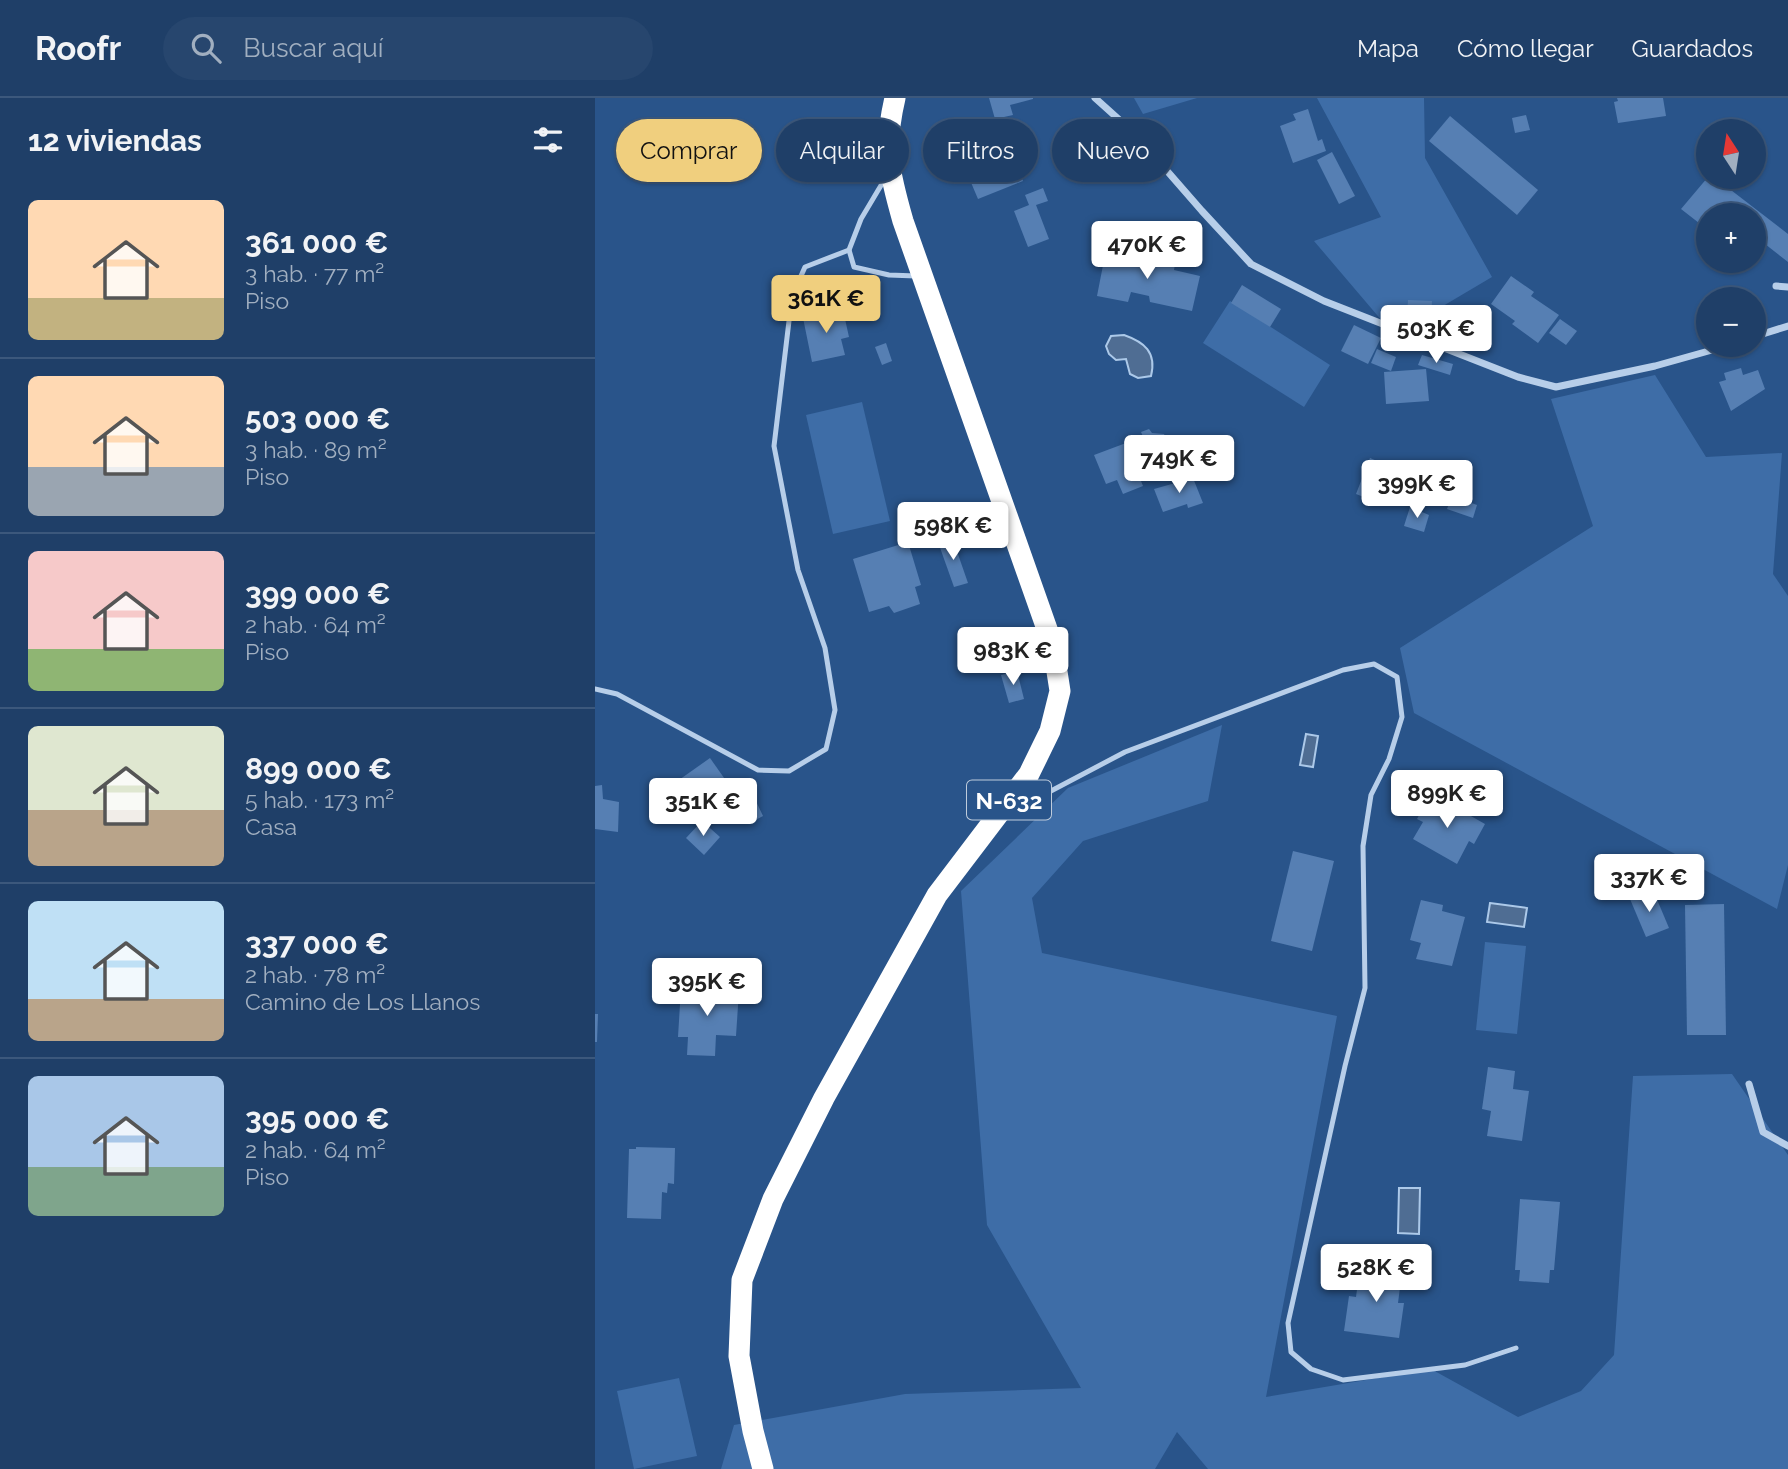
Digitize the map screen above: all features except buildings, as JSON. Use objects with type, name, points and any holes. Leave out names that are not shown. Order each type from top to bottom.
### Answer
[{"type":"highway","name":"N-632","points":[[892,119],[895,98]]},
{"type":"highway","name":"N-632","points":[[763,1469],[739,1356],[742,1280],[773,1199],[824,1098],[937,895],[1029,774],[1051,730],[1061,691],[1053,646],[922,276],[892,182]]},
{"type":"street","points":[[1095,98],[1134,133],[1251,264],[1324,301],[1518,377],[1556,387],[1696,355]]},
{"type":"street","points":[[1776,286],[1788,287]]},
{"type":"street","points":[[1766,333],[1788,326]]},
{"type":"street","points":[[1749,1084],[1763,1132],[1788,1146]]},
{"type":"lane","points":[[883,182],[862,219],[849,250],[855,267],[889,275],[922,276]]},
{"type":"lane","points":[[595,688],[617,694],[758,770],[789,771],[826,749],[835,710],[825,648],[798,570],[773,446],[792,296],[806,267],[849,250]]},
{"type":"lane","points":[[992,822],[1125,752],[1331,674],[1374,664],[1397,677],[1402,717],[1389,759],[1371,795],[1363,846],[1365,988],[1288,1323],[1291,1352],[1311,1369],[1343,1380],[1465,1365],[1516,1348]]},
{"type":"shaded area","points":[[1134,98],[1197,98],[1143,114]]},
{"type":"shaded area","points":[[1317,98],[1424,98],[1425,158],[1492,277],[1394,335],[1314,241],[1381,217]]},
{"type":"shaded area","points":[[1230,301],[1330,365],[1304,407],[1203,343]]},
{"type":"shaded area","points":[[1124,335],[1147,349],[1152,360],[1151,376],[1138,378],[1130,374],[1126,359],[1116,360],[1109,354],[1106,346],[1111,336]]},
{"type":"shaded area","points":[[1655,375],[1706,457],[1782,453],[1773,574],[1788,596],[1788,865],[1777,909],[1414,713],[1400,648],[1593,526],[1551,399]]},
{"type":"shaded area","points":[[862,402],[890,521],[833,534],[806,415]]},
{"type":"shaded area","points":[[1222,725],[1208,801],[1083,841],[1032,898],[1042,953],[1337,1016],[1266,1397],[1431,1369],[1518,1417],[1581,1391],[1614,1355],[1633,1076],[1732,1074],[1788,1155],[1788,1469],[1208,1469],[1177,1432],[1155,1469],[721,1469],[734,1425],[905,1394],[1081,1388],[987,1225],[961,891],[1068,788]]},
{"type":"shaded area","points":[[1306,734],[1318,736],[1313,767],[1300,765]]},
{"type":"shaded area","points":[[1490,903],[1527,908],[1524,927],[1487,922]]},
{"type":"shaded area","points":[[1485,942],[1526,946],[1517,1034],[1476,1030]]},
{"type":"shaded area","points":[[1399,1188],[1420,1188],[1419,1234],[1398,1233]]},
{"type":"shaded area","points":[[679,1378],[697,1456],[634,1469],[617,1391]]}]
